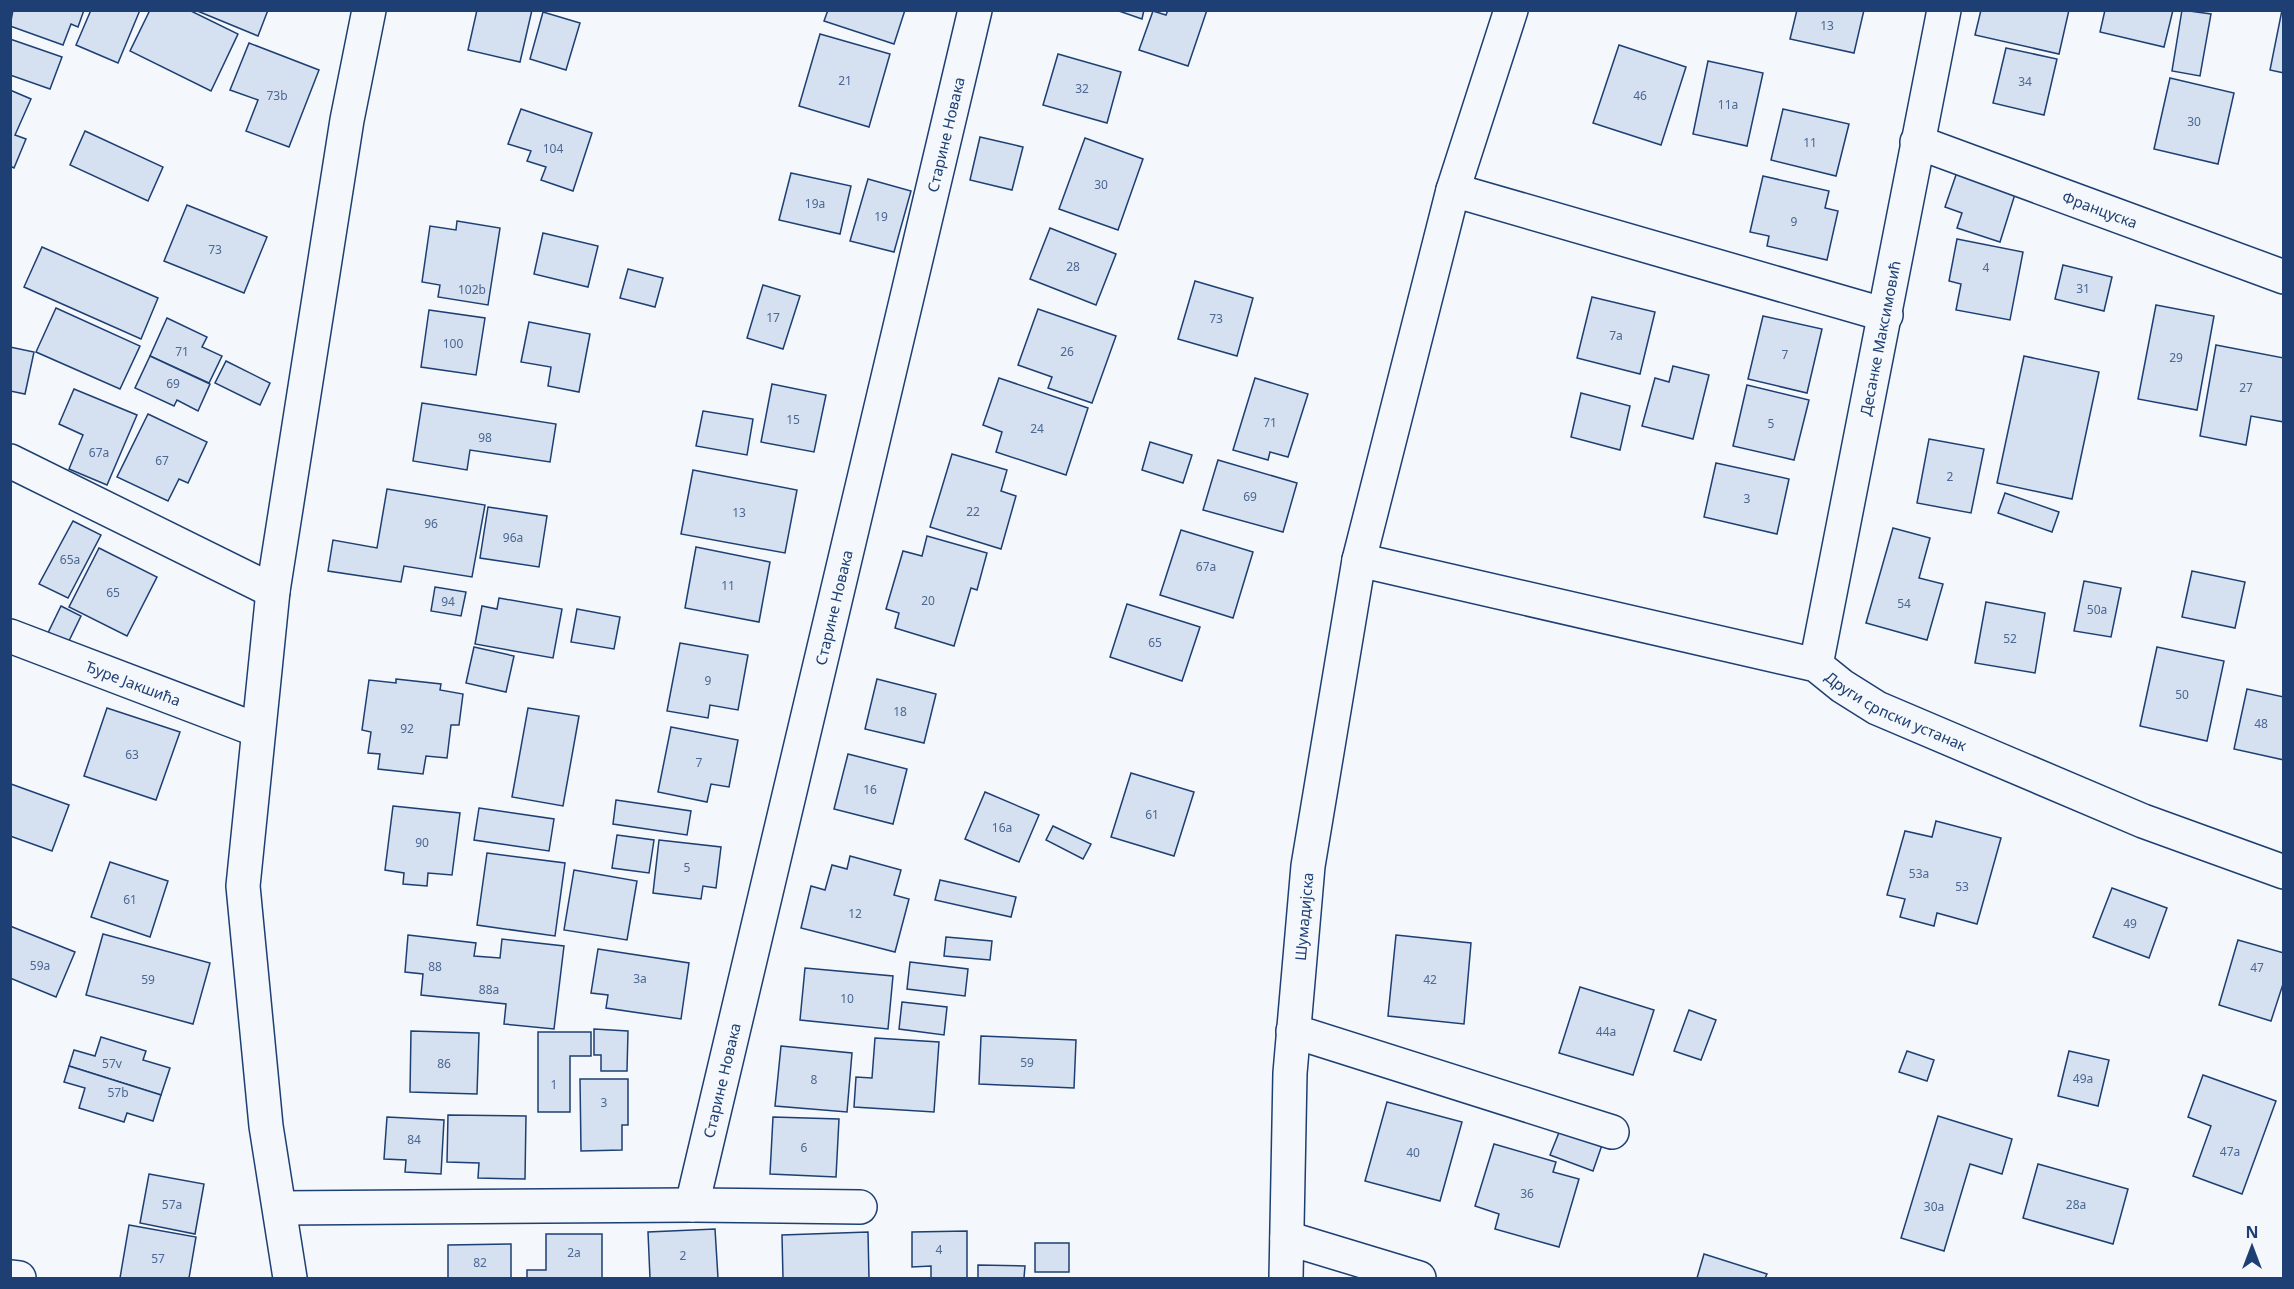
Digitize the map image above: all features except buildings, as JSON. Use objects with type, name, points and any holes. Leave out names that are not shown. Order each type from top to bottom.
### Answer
[{"type":"street","points":[[290,1278],[266,1126],[243,886],[257,730],[273,591],[347,120],[369,10]]},
{"type":"street","name":"Старине Новака","points":[[692,1205],[975,10]]},
{"type":"street","name":"Шумадијска","points":[[1286,1278],[1293,1031],[1308,866],[1359,560],[1453,190],[1511,10]]},
{"type":"street","name":"Десанке Максимовић","points":[[1816,665],[1944,10]]},
{"type":"street","name":"Француска","points":[[1917,142],[2283,277]]},
{"type":"street","points":[[1453,190],[1886,315]]},
{"type":"street","points":[[10,461],[273,591]]},
{"type":"street","name":"Други српски устанак","points":[[1359,560],[1816,665],[1842,686],[1877,708],[2143,821],[2283,872]]},
{"type":"street","name":"Ђуре Јакшића","points":[[10,636],[257,730]]},
{"type":"street","points":[[1293,1031],[1612,1132]]},
{"type":"street","points":[[280,1208],[692,1205],[860,1207]]},
{"type":"street","points":[[1287,1238],[1419,1278]]},
{"type":"street","points":[[10,1277],[19,1278]]}]
